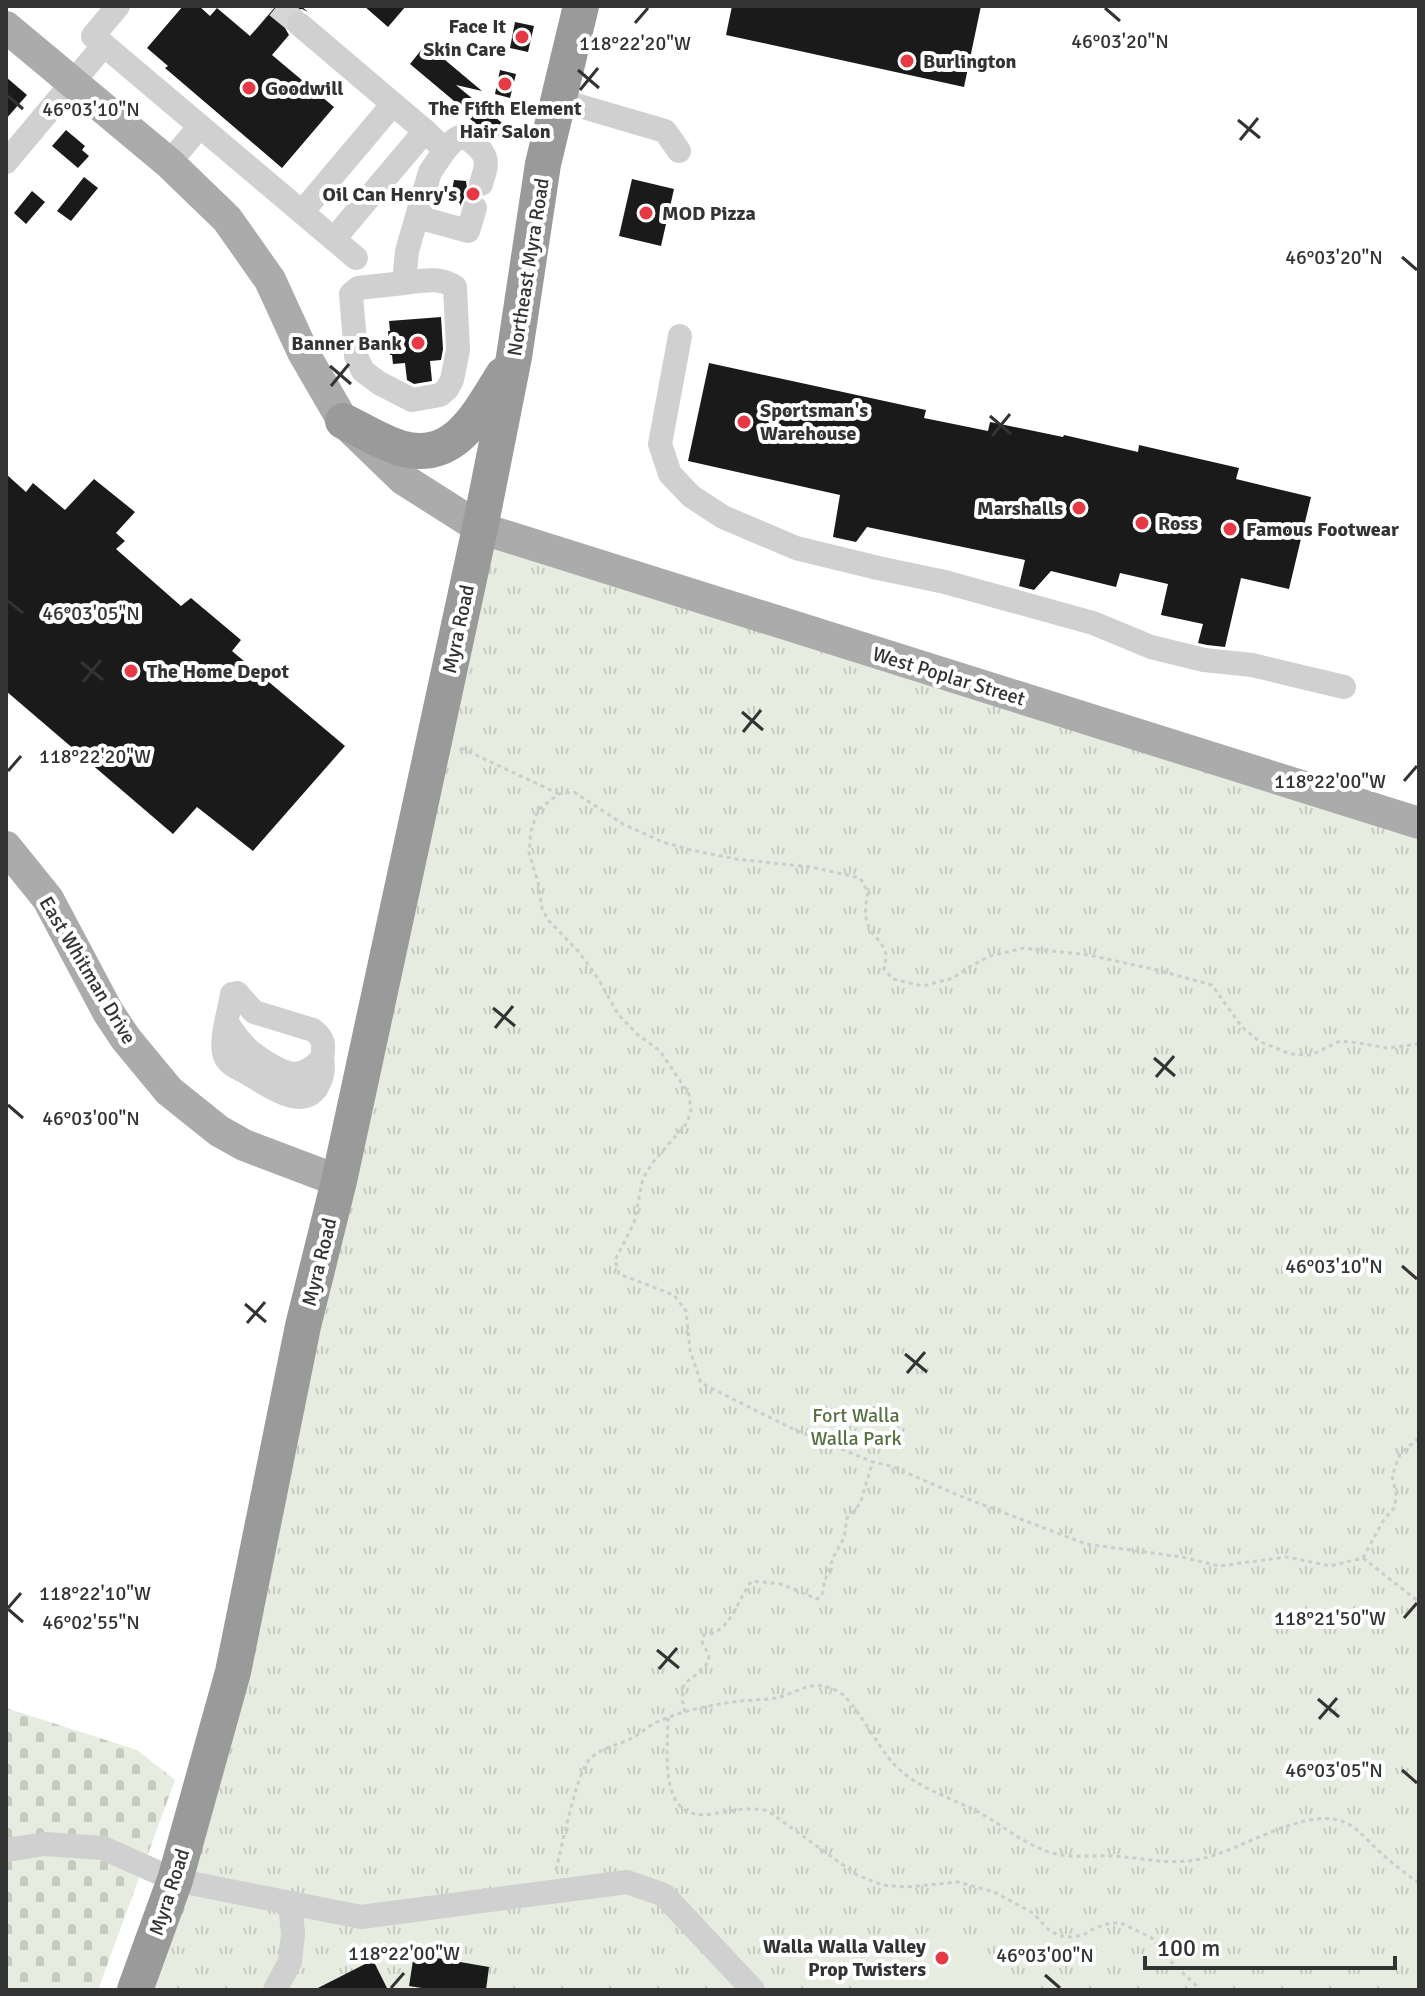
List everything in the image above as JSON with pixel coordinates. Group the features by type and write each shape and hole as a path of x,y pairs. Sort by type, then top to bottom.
{"highway":[{"name":"Northeast Myra Road","path":"480,528 514,357 543,164 581,6"},
{"path":"343,421 409,450 419,452 448,445 470,427 514,357"},
{"name":"Myra Road","path":"135,1990 175,1880 233,1672 303,1326 339,1181 480,528"}],"main road":[{"name":"West Poplar Street","path":"6,27 169,163 227,219 270,280 303,352 343,421 403,479 480,528 1419,823"},
{"name":"East Whitman Drive","path":"6,847 48,899 108,1012 126,1039 169,1091 219,1131 244,1145 339,1181"}],"street":[{"path":"118,6 93,36 356,258"},
{"path":"299,24 445,150"},
{"path":"8,155 104,45"},
{"path":"296,207 387,100"},
{"path":"559,100 665,131 679,151"},
{"path":"169,163 200,126"},
{"path":"334,239 425,131"},
{"path":"404,283 407,251 430,172 457,138 468,139 483,152 486,167 481,184"},
{"path":"417,217 468,231 475,208"},
{"path":"439,280 455,287 458,350 452,380 440,395 412,400 392,391 363,371 356,356 351,294 358,288 404,283 439,280"},
{"path":"680,336 660,444 670,474 691,496 723,517 796,548 945,582 1093,623 1151,647 1204,660 1252,665 1344,687"},
{"path":"235,994 254,1012 313,1030 320,1035 324,1045 322,1059 324,1069 315,1092 295,1097 280,1093 228,1061 222,1047 235,994"},
{"path":"6,1850 45,1844 103,1848 175,1880 361,1917 627,1882 664,1895 753,1990"},
{"path":"275,1990 290,1962 293,1934 290,1903"}],"path":[{"path":"457,746 559,794"},
{"path":"1419,1044 1387,1048 1340,1041 1311,1055 1290,1054 1259,1041 1241,1026 1212,985 1089,955 1024,948 990,956 953,978 923,986 893,979 884,969 886,953 866,920 864,907 868,892 860,878 811,867 736,859 663,842 623,824 574,792 559,794 538,810 531,831 529,853 542,908 548,920 579,952 618,1014 637,1034 660,1051 689,1094 691,1111 687,1123 643,1178 634,1223 615,1260 619,1274 674,1295 686,1311 690,1350 701,1383 793,1429 1086,1544 1182,1557 1219,1566 1287,1557 1330,1566 1363,1558 1383,1521 1395,1507 1392,1476 1400,1454 1419,1438"},
{"path":"685,1712 682,1699 684,1684 709,1659 701,1640 704,1635 716,1632 723,1625 752,1581 781,1584 817,1599 821,1596 834,1556 844,1538 847,1518 860,1504 873,1462"},
{"path":"1363,1558 1419,1602"},
{"path":"550,1893 585,1766 598,1752 685,1712 738,1701 776,1698 811,1685 826,1686 846,1696 880,1747 908,1778 988,1818 1030,1845 1057,1854 1175,1863 1217,1855 1265,1834 1323,1818 1341,1821 1362,1833 1378,1851 1419,1883"},
{"path":"668,1718 669,1780 674,1801 686,1812 701,1816 753,1807 768,1811 857,1875 894,1887 958,1882 994,1892 1033,1913 1049,1930 1060,1936 1083,1935 1110,1923 1121,1923 1152,1938 1167,1958 1201,1990"},
{"path":"1414,1879 1419,1875"}],"green space":[{"name":"Fort Walla Walla Park","path":"480,528 1419,823 1419,1990 135,1990 175,1880"},
{"path":"6,1708 137,1750 175,1780 98,1990 6,1990"},
{"name":"Walla Walla Valley Prop Twisters","path":"931,1926 1019,1990 887,1990"}],"building":[{"name":"Goodwill","path":"183,6 199,6 210,16 217,8 250,36 276,6 301,6 308,12 295,10 287,15 284,21 289,35 272,55 334,107 282,168 165,68 168,66 147,48"},
{"path":"364,6 406,6 388,27"},
{"name":"Burlington","path":"732,6 981,6 964,87 726,35"},
{"name":"Face It Skin Care","path":"515,22 534,26 528,52 510,48"},
{"path":"426,44 482,91 456,85 507,127 496,140 410,64"},
{"name":"The Fifth Element Hair Salon","path":"500,70 516,74 510,98 495,94"},
{"path":"6,77 27,95 6,119"},
{"path":"66,130 85,146 82,150 89,156 78,168 52,146"},
{"path":"84,177 98,188 71,221 57,211"},
{"name":"MOD Pizza","path":"632,179 674,189 661,246 619,236"},
{"path":"454,180 466,181 470,194 460,206 460,203 450,201"},
{"path":"32,191 45,202 26,224 14,213"},
{"name":"Banner Bank","path":"441,317 441,360 430,361 432,381 414,384 407,380 405,363 393,364 389,321"},
{"path":"709,363 926,410 924,418 988,431 990,422 1138,452 1139,445 1239,468 1236,479 1311,497 1289,589 1241,578 1225,647 1207,645 1198,643 1203,624 1161,615 1168,584 1120,573 1116,587 1051,571 1034,590 1019,586 1025,560 867,527 856,542 833,537 840,495 688,461"},
{"name":"The Home Depot","path":"6,474 26,492 33,483 65,510 94,479 135,512 116,533 125,541 116,549 181,606 191,598 241,640 232,651 345,746 253,851 197,807 173,834 6,691"},
{"path":"414,1954 489,1967 486,1990 435,1990 409,1986"},
{"path":"373,1960 388,1990 314,1990"}],"tunnel":[{"path":"277,6 299,24"}],"place":[{"name":"Face It Skin Care","path":"522,37"},
{"name":"Burlington","path":"907,61"},
{"name":"The Fifth Element Hair Salon","path":"505,84"},
{"name":"Goodwill","path":"249,88"},
{"name":"Oil Can Henry's","path":"473,194"},
{"name":"MOD Pizza","path":"646,213"},
{"name":"Banner Bank","path":"418,343"},
{"name":"Sportsman's Warehouse","path":"744,422"},
{"name":"Marshalls","path":"1079,508"},
{"name":"Ross","path":"1142,523"},
{"name":"Famous Footwear","path":"1230,529"},
{"name":"The Home Depot","path":"131,671"},
{"name":"Walla Walla Valley Prop Twisters","path":"942,1958"}]}
